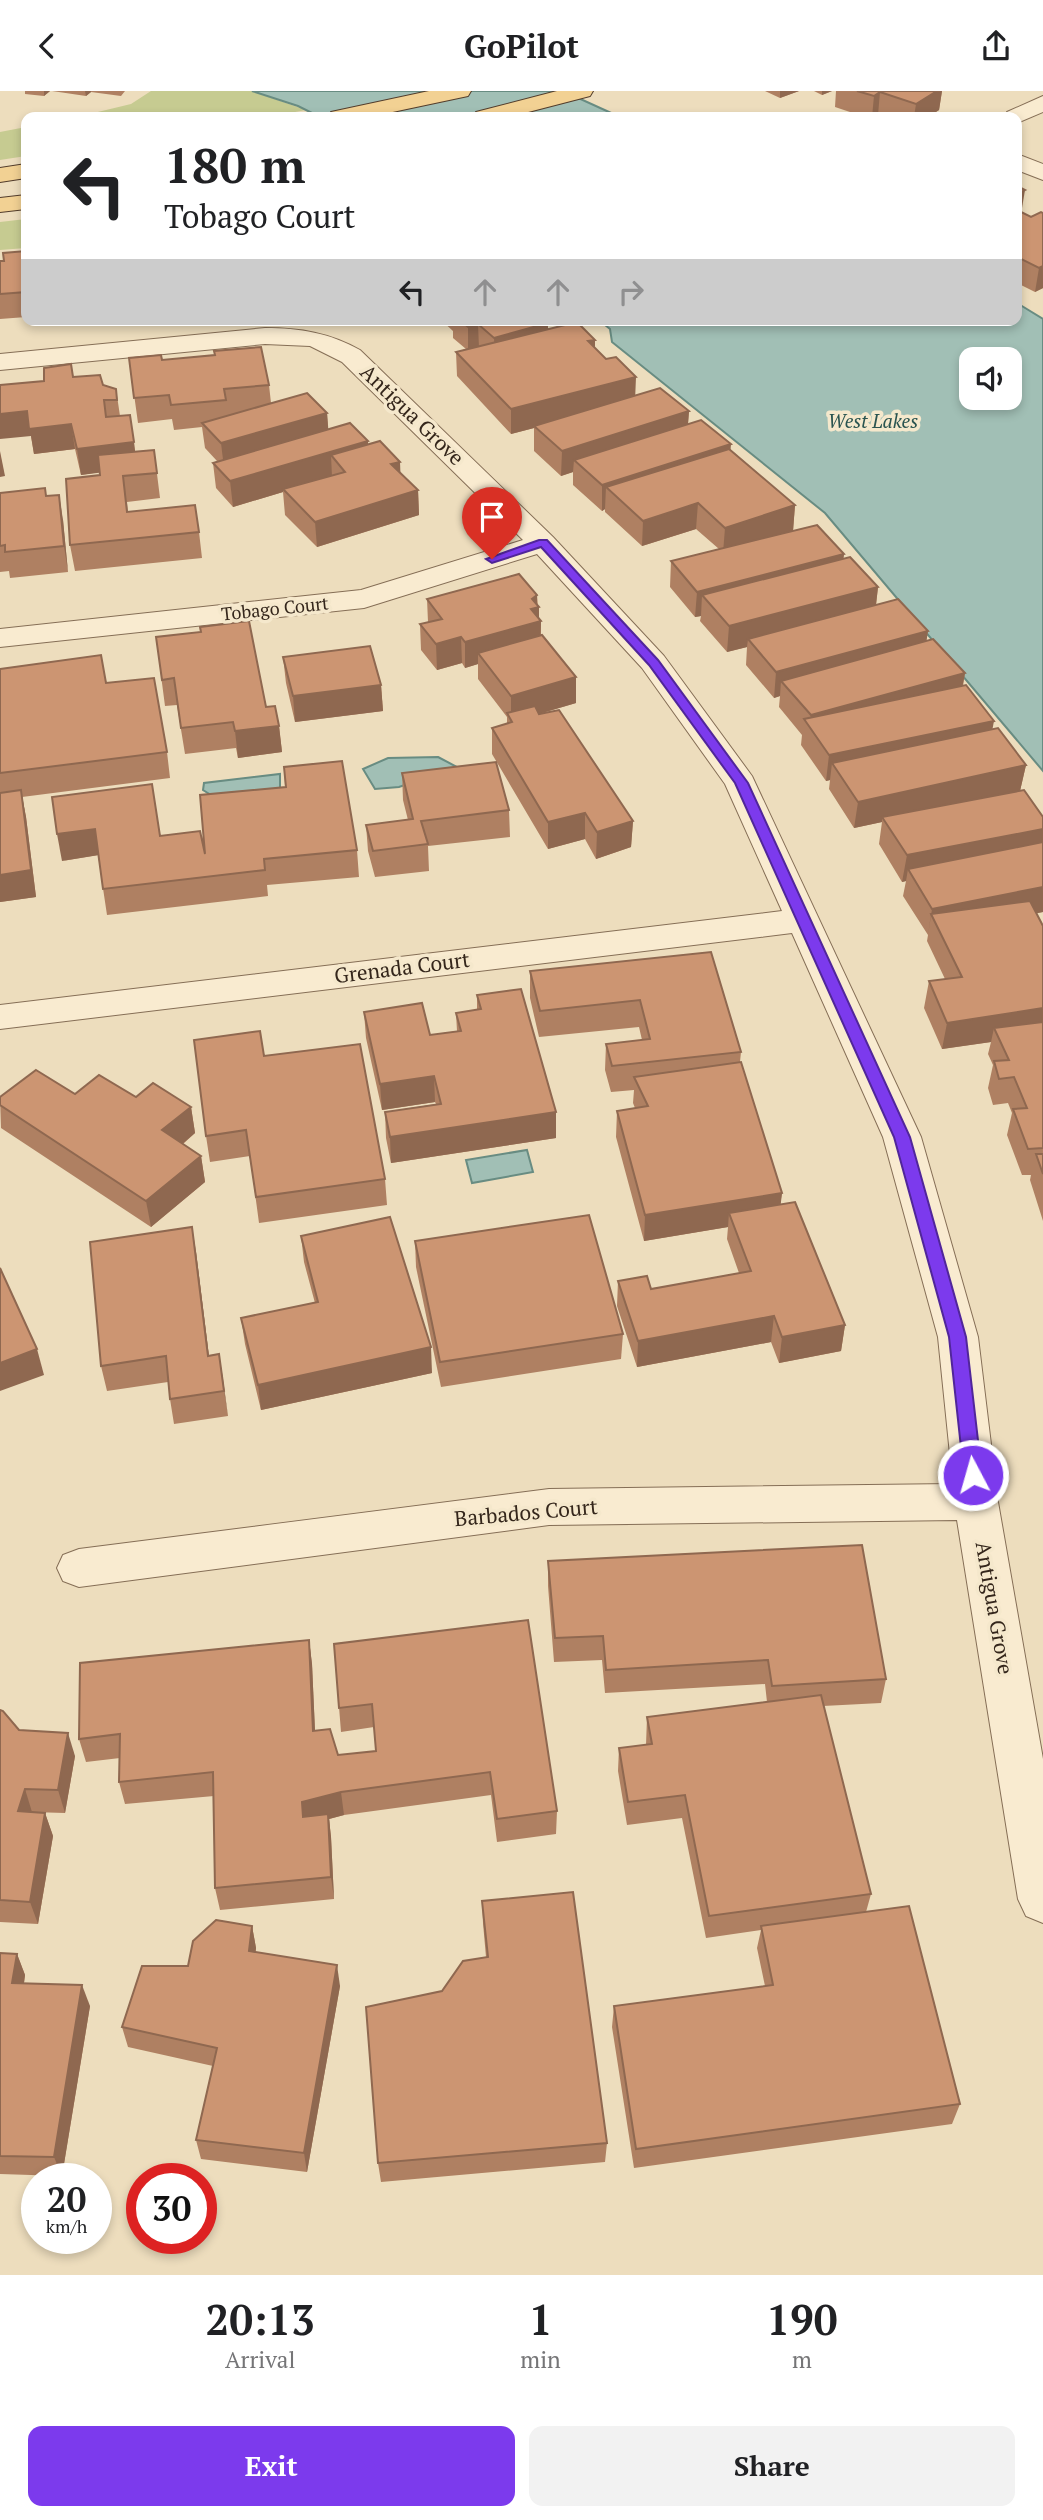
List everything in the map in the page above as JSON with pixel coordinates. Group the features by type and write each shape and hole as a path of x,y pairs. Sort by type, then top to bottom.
{"main road":[{"path":"362,112 460,91"},
{"path":"503,112 582,91"},
{"path":"0,175 21,172"},
{"path":"0,205 21,203"}],"street":[{"path":"1022,114 1043,103"},
{"path":"1022,163 1043,173"},
{"name":"Antigua Grove","path":"0,362 265,336 308,336 331,343 351,356 543,543 653,662 741,783 902,1137 958,1337 976,1502 1043,1899"},
{"name":"Tobago Court","path":"0,638 365,599 543,543"},
{"name":"Grenada Court","path":"0,1017 803,920"},
{"name":"Barbados Court","path":"79,1567 549,1507 976,1502"}],"green space":[{"path":"151,91 252,91 306,110 98,112 131,104"},
{"path":"21,128 21,157 0,160 0,132"},
{"path":"21,220 21,248 0,250 0,222"}],"water":[{"path":"252,91 563,91 609,112 310,112"},
{"name":"West Lakes","path":"1022,306 1043,319 1043,771 825,513 612,342 610,329 606,326 1022,326"},
{"path":"438,757 457,767 399,787 375,789 363,769 388,758"},
{"path":"280,774 280,794 224,803 203,790 204,783"},
{"path":"527,1150 533,1172 472,1183 466,1160"}],"building":[{"path":"857,91 937,91 916,104 880,92 874,96"},
{"path":"1022,212 1031,217 1043,213 1043,266 1039,268 1022,260"},
{"path":"21,251 21,292 0,294 0,261 4,261 3,253"},
{"path":"480,326 537,326 494,338"},
{"path":"561,326 581,326 595,340 588,341 606,359 616,357 636,377 511,409 456,352"},
{"path":"261,347 269,385 224,389 226,400 171,405 169,395 134,398 129,358 161,355 162,360 215,355 214,351"},
{"path":"71,364 73,377 100,375 103,385 116,389 117,400 104,400 106,417 130,415 134,442 77,449 71,424 29,429 27,411 0,414 0,385 44,381 44,368"},
{"path":"660,388 689,411 562,451 534,426"},
{"path":"307,393 327,413 221,443 202,423"},
{"path":"701,420 731,444 602,485 574,460"},
{"path":"350,423 368,441 230,481 213,463"},
{"path":"380,441 400,462 391,464 418,490 315,522 283,489 345,472 331,455"},
{"path":"729,449 795,505 725,528 698,503 643,521 606,487"},
{"path":"154,450 157,473 123,476 127,512 195,505 199,532 70,545 66,479 100,475 98,455"},
{"path":"45,488 46,496 59,495 64,546 5,552 5,545 0,546 0,493"},
{"path":"817,525 844,554 697,592 671,561"},
{"path":"850,557 878,587 729,626 702,595"},
{"path":"519,574 537,595 532,599 539,607 531,609 541,621 465,642 461,637 436,644 420,624 442,619 427,599"},
{"path":"898,599 928,631 776,672 748,639"},
{"path":"249,621 266,707 275,706 279,726 235,731 233,722 181,728 174,678 162,680 156,637 201,632 200,627"},
{"path":"542,635 576,677 511,696 478,653"},
{"path":"933,639 965,673 811,715 781,681"},
{"path":"370,646 381,685 293,696 283,657"},
{"path":"101,655 106,683 154,678 167,752 0,773 0,669"},
{"path":"966,685 994,721 829,755 804,719"},
{"path":"535,706 539,714 559,710 633,821 597,832 585,813 548,822 492,728 512,722 507,713"},
{"path":"998,728 1026,765 858,802 832,763"},
{"path":"342,761 357,850 264,859 265,870 103,889 95,829 57,834 52,797 152,784 160,836 200,831 205,854 200,795 286,787 284,767"},
{"path":"496,762 509,810 421,821 428,844 373,851 366,825 413,819 402,773"},
{"path":"21,790 31,870 0,875 0,793"},
{"path":"1024,790 1043,817 1043,829 907,855 882,817"},
{"path":"1043,842 1043,887 932,909 908,869"},
{"path":"1030,901 1043,926 1043,1008 947,1023 929,981 962,977 931,914"},
{"path":"711,952 741,1052 612,1066 606,1044 650,1039 640,1000 540,1011 530,971"},
{"path":"521,989 556,1112 390,1137 385,1112 441,1104 434,1076 380,1084 364,1012 422,1003 430,1035 461,1031 456,1013 481,1009 477,995"},
{"path":"1043,1022 1043,1148 1028,1149 1013,1109 1027,1108 1014,1077 999,1079 994,1061 1009,1060 994,1028"},
{"path":"260,1031 264,1056 360,1044 385,1179 256,1197 246,1130 206,1136 194,1040"},
{"path":"741,1062 782,1193 645,1215 617,1111 648,1106 634,1077"},
{"path":"36,1070 75,1094 99,1075 136,1097 153,1083 191,1107 162,1130 201,1156 146,1201 0,1105 0,1097"},
{"path":"1036,1154 1043,1154 1043,1174"},
{"path":"795,1202 845,1325 782,1337 774,1316 638,1341 618,1281 647,1276 651,1289 751,1271 729,1213"},
{"path":"589,1215 623,1334 440,1362 415,1241"},
{"path":"390,1217 431,1347 258,1385 241,1318 318,1302 301,1236"},
{"path":"192,1227 208,1356 219,1354 224,1391 170,1399 166,1356 101,1366 90,1242"},
{"path":"0,1268 37,1349 0,1363"},
{"path":"862,1545 886,1679 772,1686 768,1660 606,1670 603,1636 555,1638 548,1561"},
{"path":"528,1620 557,1811 497,1819 490,1772 341,1792 302,1802 303,1817 328,1814 331,1877 215,1888 213,1772 119,1782 120,1734 79,1739 80,1663 309,1640 313,1731 330,1729 338,1755 376,1751 372,1704 339,1708 334,1644"},
{"path":"821,1695 871,1894 709,1916 685,1795 628,1802 619,1748 652,1744 647,1717"},
{"path":"0,1710 19,1730 68,1733 58,1790 25,1789 18,1811 45,1813 30,1902 0,1900"},
{"path":"573,1892 607,2143 378,2163 366,2007 442,1991 463,1961 488,1957 482,1901"},
{"path":"909,1906 960,2104 636,2149 614,2006 773,1985 761,1926"},
{"path":"216,1920 252,1926 249,1951 337,1965 304,2153 196,2140 217,2048 122,2027 142,1966 188,1966 193,1941"},
{"path":"0,1953 17,1954 12,1983 82,1985 54,2157 0,2156"}],"route":[{"path":"492,559 543,543 653,662 741,783 902,1137 958,1337 973,1475"}]}
